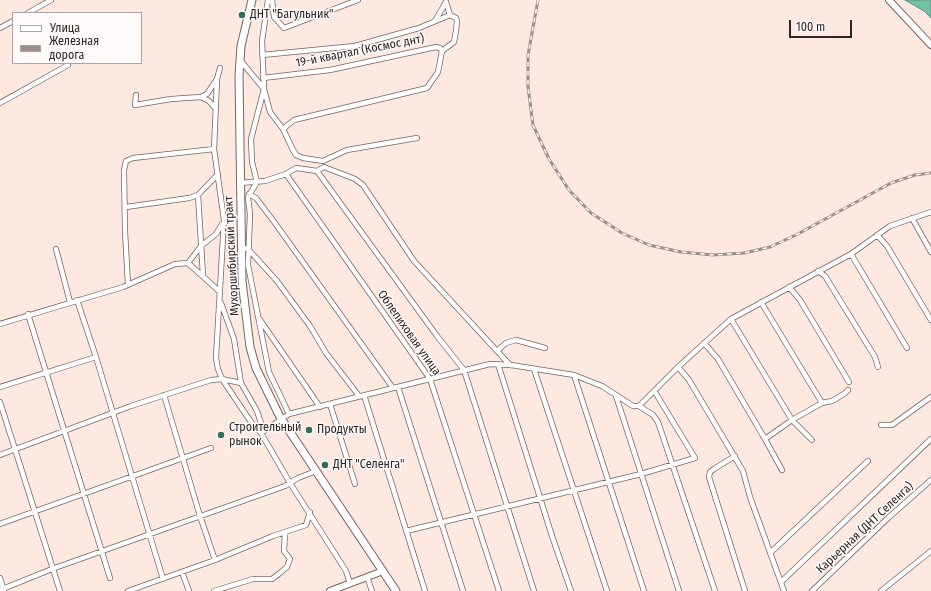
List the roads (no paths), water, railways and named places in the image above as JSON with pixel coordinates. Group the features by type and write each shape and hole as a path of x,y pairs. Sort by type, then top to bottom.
{"main road":[{"name":"Мухоршибирский тракт","path":"252,0 239,59 239,183 245,248 242,281 250,347 256,368 281,420 396,591"}],"street":[{"path":"30,12 51,0"},
{"path":"268,0 263,32 262,55 264,89 270,112 283,129 296,155 303,158 323,161 347,150 417,138"},
{"path":"272,0 274,17 284,28 358,0"},
{"path":"889,0 931,45"},
{"path":"435,21 446,1"},
{"path":"442,51 454,42 457,21 456,18 450,15 446,1"},
{"path":"262,55 355,46 419,28 450,15"},
{"path":"0,28 12,22"},
{"name":"19-й квартал (Космос днт)","path":"263,78 330,70 436,47 442,51 438,72 427,88 294,120 283,129"},
{"path":"239,59 264,89"},
{"path":"0,103 68,65"},
{"path":"220,68 217,79 214,149 224,220 216,358 222,379 253,426 261,433 290,483 310,512 346,571 350,583"},
{"path":"136,95 135,105 171,99 201,97 207,94 217,79"},
{"path":"264,89 251,139 252,162 257,182 249,194 250,214 245,248 269,372 289,414"},
{"path":"201,97 209,101 215,108"},
{"path":"128,285 124,170 126,161 133,158 214,149"},
{"path":"323,161 324,167"},
{"path":"239,183 257,182 286,174 296,168 317,171 324,167 348,175 363,185 414,261 498,350 510,365"},
{"path":"317,171 437,336 464,370 534,591"},
{"path":"126,207 189,198 198,195 218,174"},
{"name":"Облепиховая улица","path":"286,174 430,379 473,515 499,591"},
{"path":"249,194 256,198 275,223 395,388 463,591"},
{"path":"198,195 203,275"},
{"path":"639,406 655,392 678,367 731,320 761,302 851,254 890,226 931,212"},
{"path":"912,218 931,252"},
{"path":"188,263 201,246 216,234 224,220"},
{"path":"877,235 887,246 931,320"},
{"path":"245,248 277,281 310,326 326,353 361,396 425,591"},
{"path":"56,249 70,302"},
{"path":"851,254 907,348"},
{"path":"0,324 28,314 128,285 175,264 188,263 219,291"},
{"path":"818,272 824,276 828,282 875,357 878,367"},
{"path":"790,287 804,306 849,382"},
{"path":"77,300 113,412 163,579"},
{"path":"220,302 234,339 241,383 257,411 261,423 261,433"},
{"path":"761,302 822,403"},
{"path":"28,314 45,373 110,578"},
{"path":"257,316 320,407"},
{"path":"731,320 792,420 812,440"},
{"path":"498,350 506,343 516,340 545,348"},
{"path":"704,343 718,359 782,470"},
{"path":"0,387 96,357"},
{"path":"498,364 571,591"},
{"path":"261,433 289,414 464,370 498,364 574,375 602,386 633,406 639,406 653,415 658,422 715,591"},
{"path":"678,367 689,380 744,471 750,497 784,591"},
{"path":"534,369 607,591"},
{"path":"574,375 644,591"},
{"path":"0,455 113,412 211,380 222,379 241,383"},
{"path":"765,439 792,420 822,403 832,401 848,390"},
{"path":"406,531 641,474 695,458 655,392"},
{"path":"164,395 200,516 215,560"},
{"path":"616,396 679,591"},
{"path":"881,425 892,425 931,397"},
{"path":"0,402 60,591"},
{"path":"330,404 355,484"},
{"path":"780,582 931,439"},
{"path":"0,524 132,475 212,448"},
{"path":"735,456 710,472 709,477 745,591"},
{"path":"770,553 868,461"},
{"path":"0,578 3,590 52,569 285,486 298,478 316,471"},
{"name":"Карьерная (ДНТ Селенга)","path":"812,591 888,518 931,480"},
{"path":"128,591 306,525 310,512"},
{"path":"214,591 253,579 272,579 280,573 287,567 290,559 284,551 285,532"},
{"path":"881,591 931,551"},
{"path":"330,591 383,571"},
{"path":"182,572 189,591"},
{"path":"367,577 372,591"}],"railway":[{"path":"538,0 528,55 528,87 533,125 549,159 569,190 591,213 622,233 649,245 681,252 713,255 744,253 770,247 796,235 891,183 915,175 931,173"}],"place":[{"name":"ДНТ \"Багульник\"","path":"242,15"},
{"name":"Продукты","path":"309,430"},
{"name":"Строительный рынок","path":"221,435"},
{"name":"ДНТ \"Селенга\"","path":"325,465"}]}
